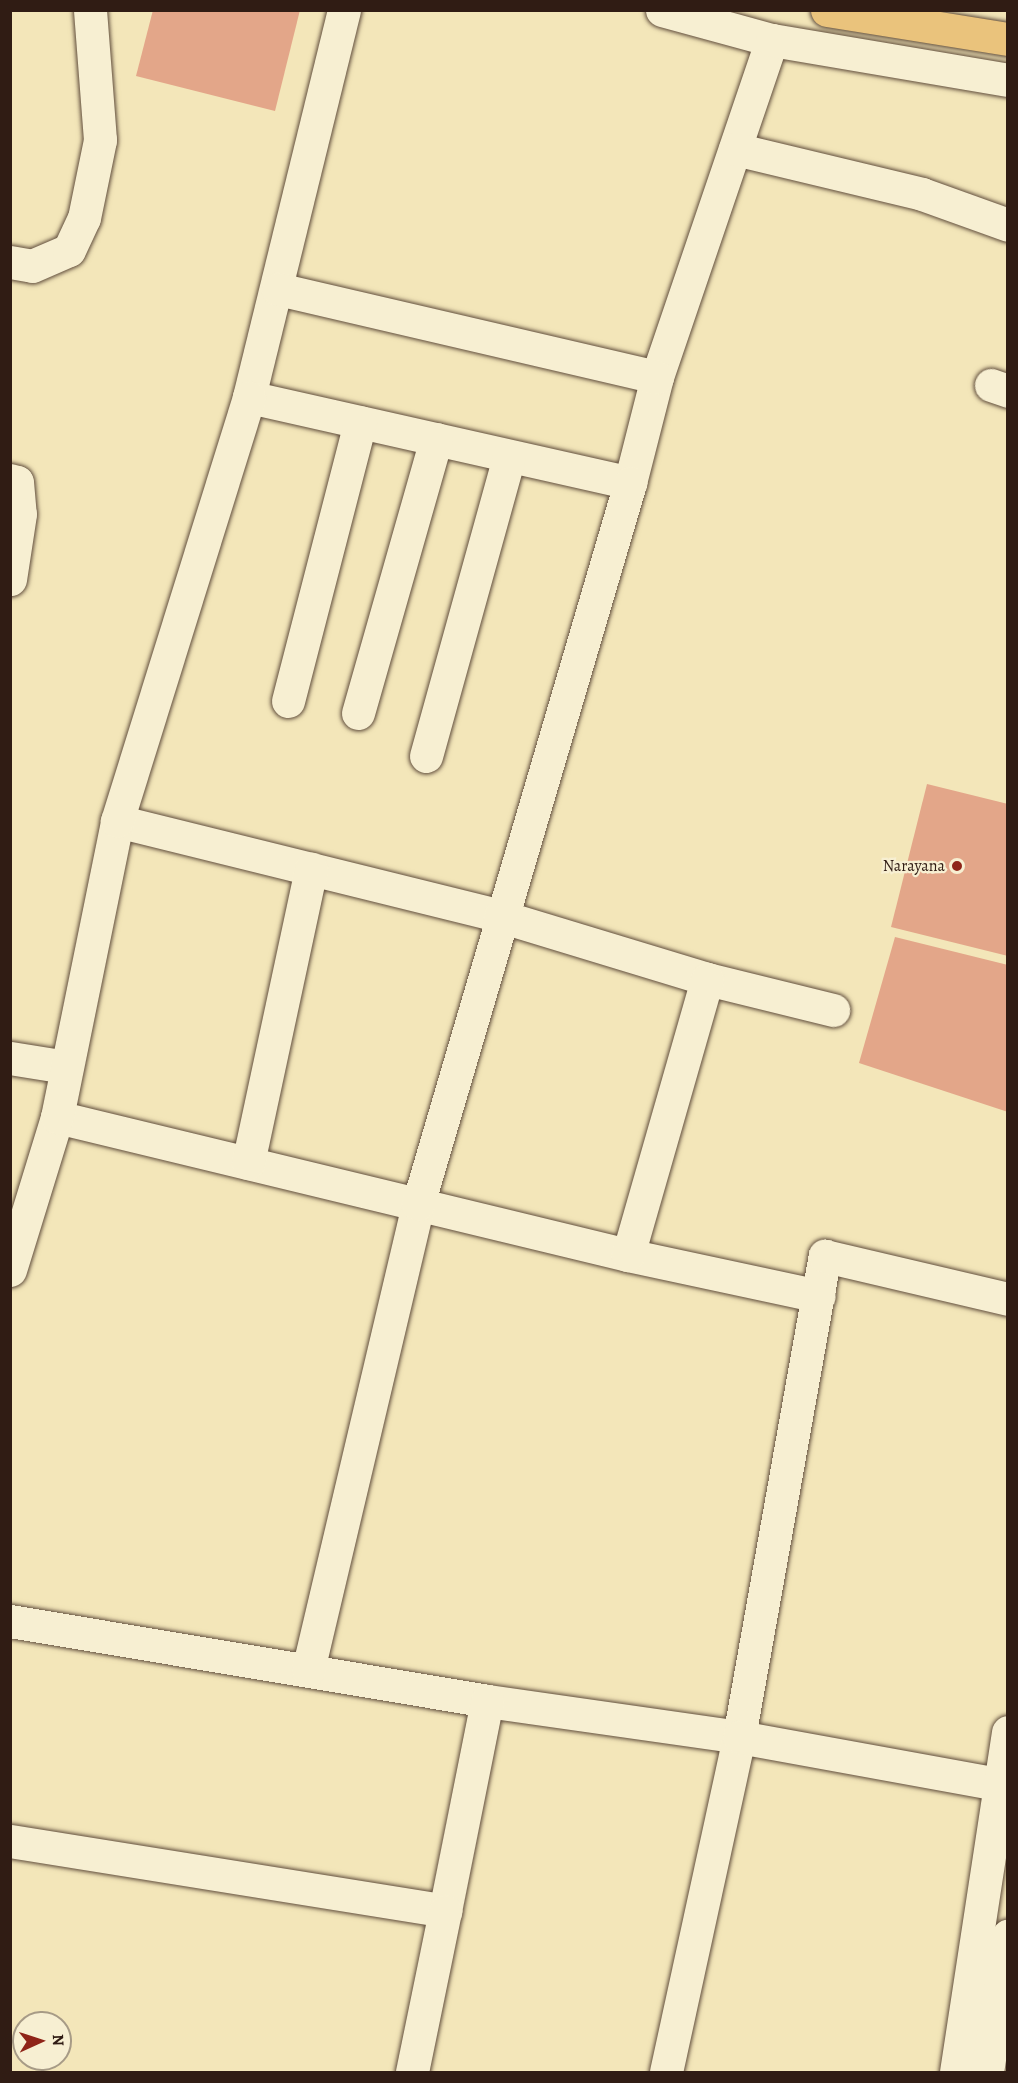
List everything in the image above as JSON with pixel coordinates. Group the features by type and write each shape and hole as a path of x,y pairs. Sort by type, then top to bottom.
{"main road":[{"path":"827,10 1008,39"}],"street":[{"path":"10,262 32,266 69,250 84,218 100,140 90,10"},
{"path":"10,1270 57,1117 117,820 249,397 278,289 344,10"},
{"path":"662,10 772,40 1008,80"},
{"path":"308,1670 418,1204 500,916 630,483 657,378 772,40"},
{"path":"735,149 922,194 1008,225"},
{"path":"278,289 657,378"},
{"path":"249,397 630,483"},
{"path":"288,701 360,422"},
{"path":"358,712 436,440"},
{"path":"426,756 509,456"},
{"path":"10,480 16,482 20,514 10,579"},
{"path":"117,820 500,916 707,979 833,1010"},
{"path":"248,1163 311,869"},
{"path":"627,1255 707,979"},
{"path":"10,1058 66,1068"},
{"path":"57,1117 627,1255 819,1296"},
{"path":"666,2073 739,1737 825,1256 1008,1299"},
{"path":"10,1621 487,1701 739,1737 1003,1785"},
{"path":"412,2073 487,1701"},
{"path":"956,2073 1003,1785 1008,1732"},
{"path":"10,1841 445,1911"},
{"path":"987,2073 1003,1998 1008,1936"}],"building":[{"path":"153,10 300,10 275,111 136,76"},
{"name":"Narayana","path":"927,784 1008,804 1008,956 891,927"},
{"path":"895,937 1008,965 1008,1112 859,1063"}],"place":[{"name":"Narayana","path":"957,866"}]}
